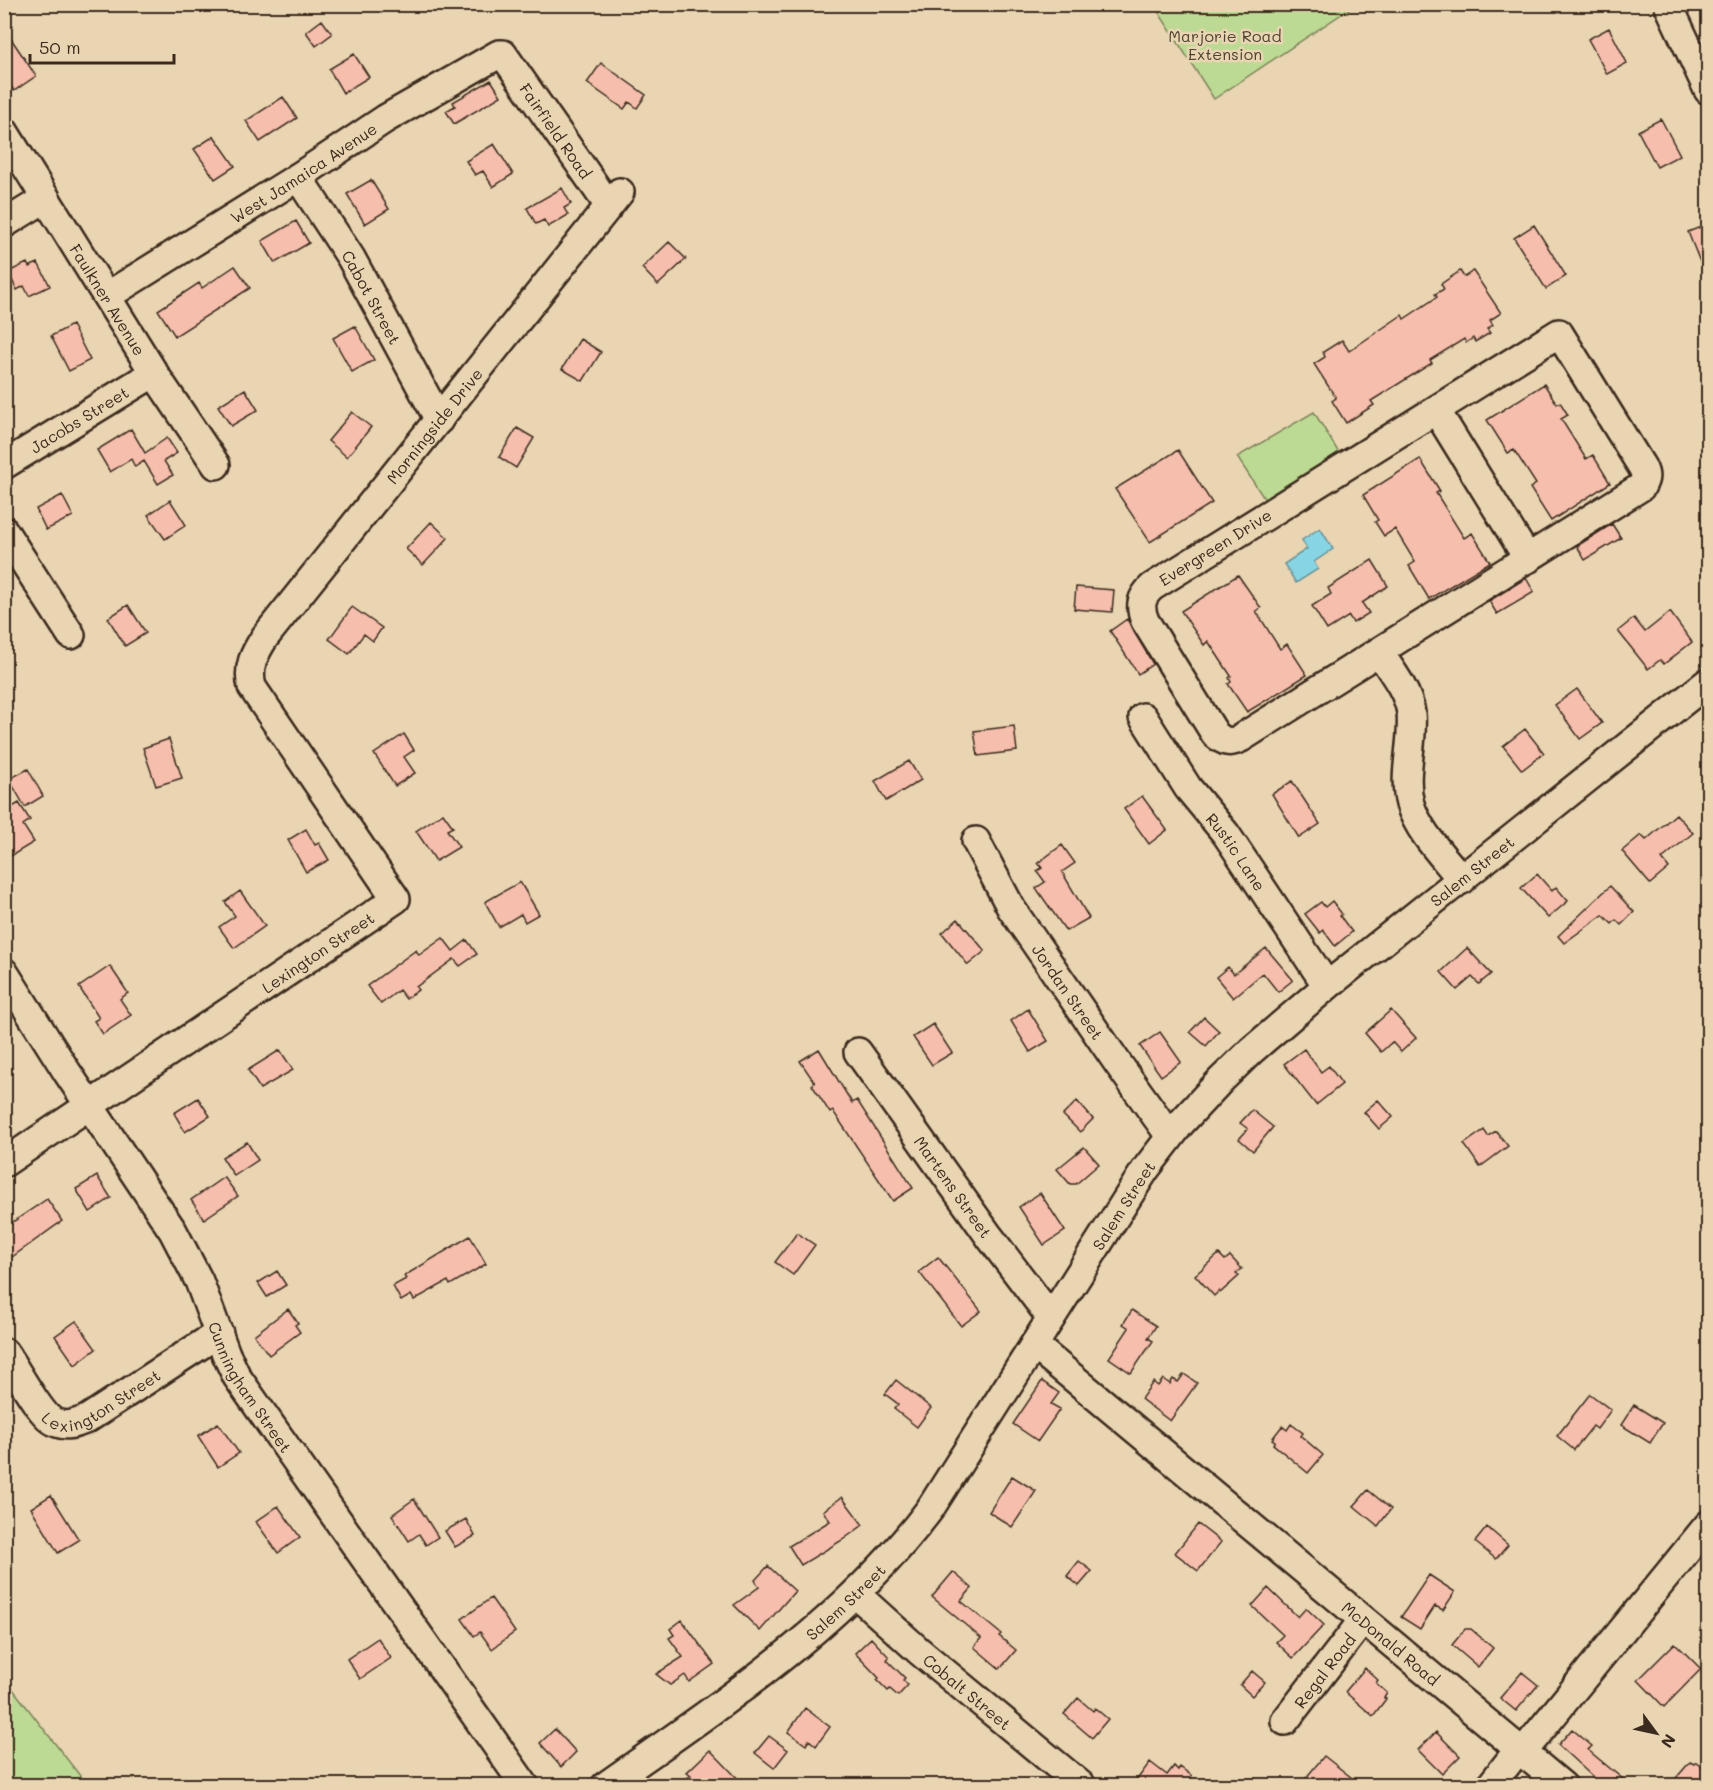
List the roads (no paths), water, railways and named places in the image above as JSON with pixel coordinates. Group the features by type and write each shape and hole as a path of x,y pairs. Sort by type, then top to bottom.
{"street":[{"path":"1668,4 1708,90"},
{"name":"West Jamaica Avenue","path":"107,296 298,177 384,119 499,54 503,54"},
{"name":"Fairfield Road","path":"503,54 615,199"},
{"name":"Faulkner Avenue","path":"4,131 154,373 216,465"},
{"name":"Cabot Street","path":"298,177 351,258 439,420"},
{"path":"4,224 46,198"},
{"name":"Morningside Drive","path":"251,661 265,637 615,199"},
{"name":"Evergreen Drive","path":"1559,333 1642,467 1645,480 1636,492 1241,738 1234,742 1227,742 1215,734 1145,621 1141,611 1141,603 1145,594 1152,587 1436,410 1559,333"},
{"name":"Jacobs Street","path":"4,465 154,373"},
{"path":"1436,410 1528,559"},
{"path":"4,531 70,635"},
{"path":"1379,652 1404,693 1411,711 1407,788 1411,805 1428,838 1462,880"},
{"name":"Lexington Street","path":"4,1163 396,899 252,687 249,675 251,661"},
{"name":"Salem Street","path":"611,1784 805,1638 856,1594 894,1554 930,1509 1145,1170 1170,1136 1221,1080 1252,1050 1327,986 1708,682"},
{"name":"Rustic Lane","path":"1143,717 1188,788 1226,834 1327,986"},
{"name":"Jordan Street","path":"976,841 1011,908 1170,1136"},
{"name":"Cunningham Street","path":"4,972 173,1231 199,1281 231,1366 251,1399 525,1785"},
{"name":"Martens Street","path":"858,1052 989,1236 1051,1318"},
{"name":"Lexington Street","path":"4,1352 44,1412 53,1422 63,1425 87,1419 219,1333"},
{"name":"McDonald Road","path":"1034,1345 1563,1785"},
{"path":"1490,1785 1521,1751 1708,1525"},
{"name":"Cobalt Street","path":"856,1594 919,1651 1083,1785"},
{"name":"Regal Road","path":"1285,1721 1363,1620"}],"water":[{"path":"1320,528 1333,549 1314,562 1318,569 1296,583 1284,564 1307,549 1302,540"}],"park label":[{"name":"Marjorie Road Extension","path":"1225,44"}]}
